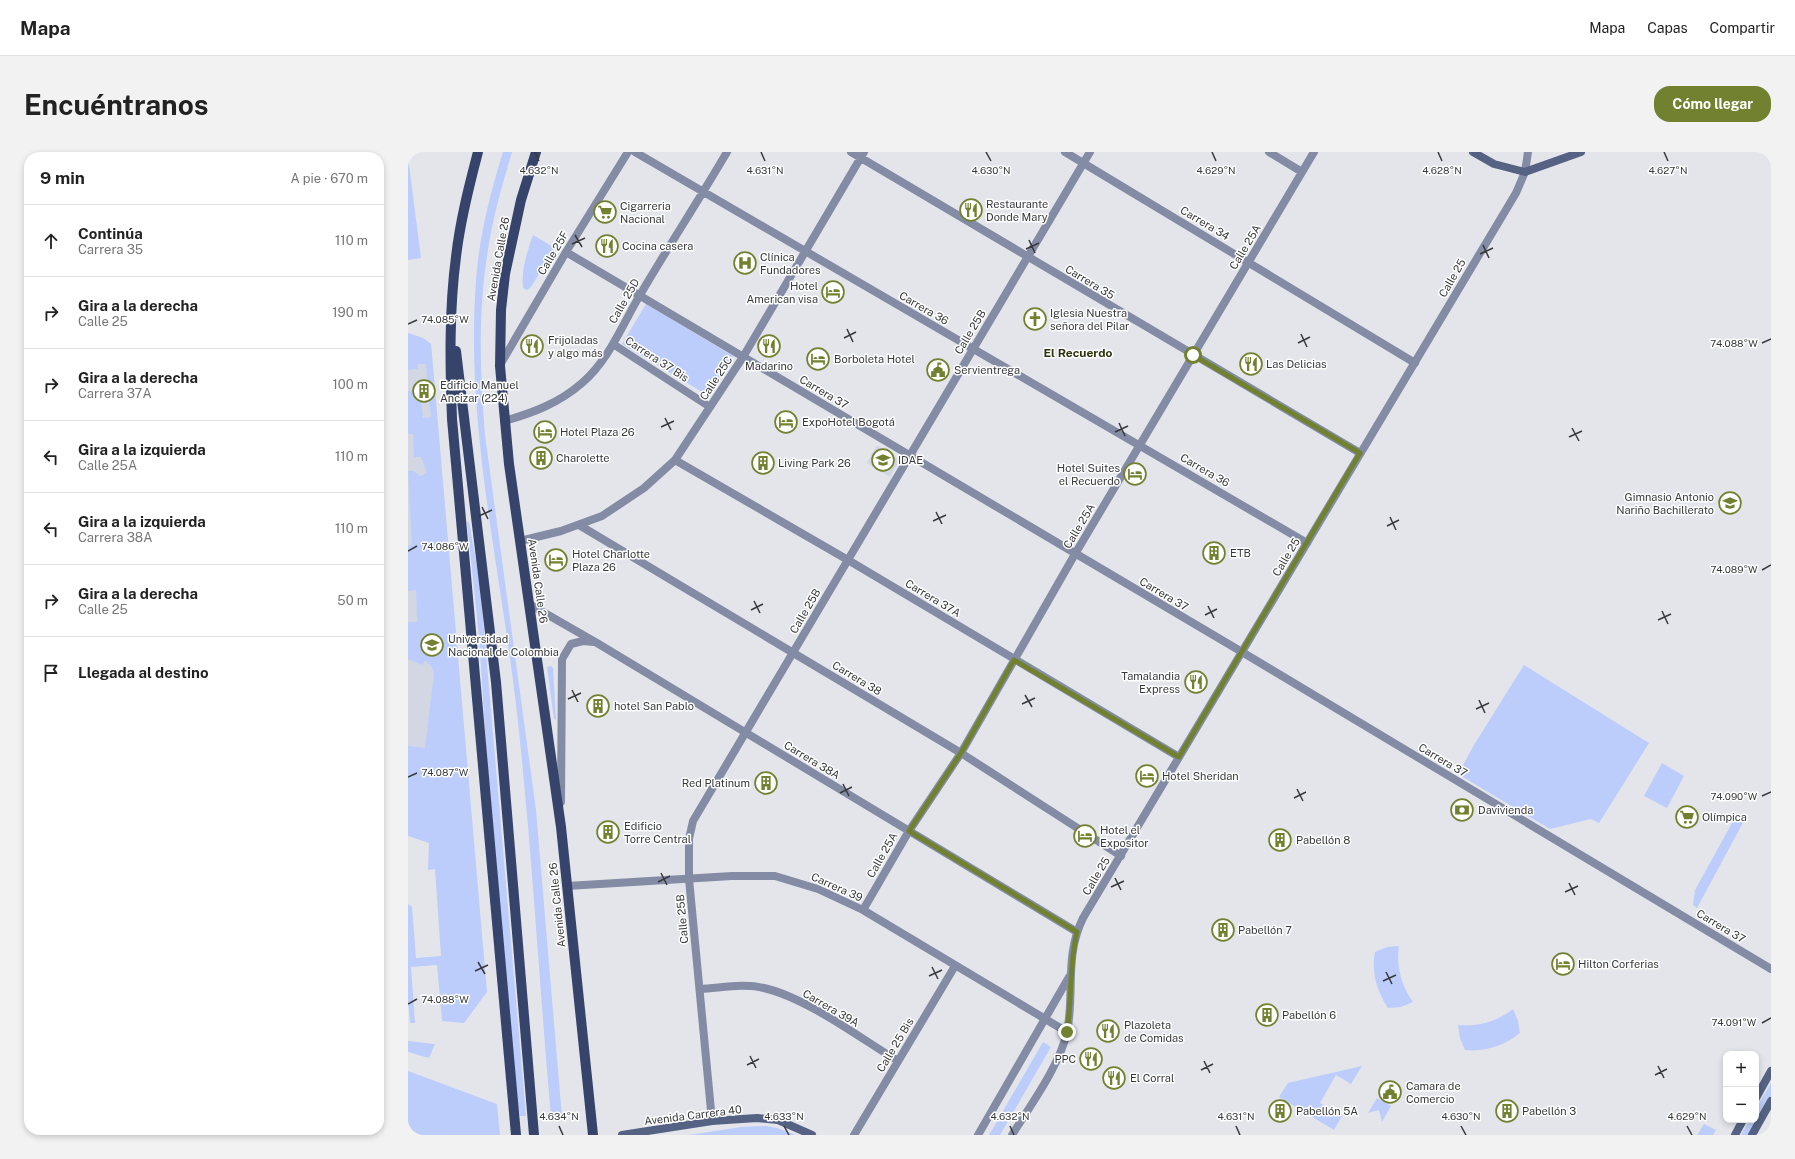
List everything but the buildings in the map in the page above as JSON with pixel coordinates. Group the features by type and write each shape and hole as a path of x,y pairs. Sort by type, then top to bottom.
{"main road":[{"path":"478,152 459,236 454,270 450,374 452,419 516,1135"},
{"name":"Avenida Calle 26","path":"536,152 521,200 505,274 501,310 500,366 504,421 561,827 593,1135"},
{"path":"1473,152 1498,166 1526,172 1581,152"},
{"path":"452,319 496,682 534,1135"},
{"path":"1759,1093 1771,1071"},
{"path":"1752,1135 1771,1101"},
{"name":"Avenida Carrera 40","path":"622,1135 712,1121 770,1119 787,1124 812,1135"},
{"path":"1735,1135 1741,1123"}],"street":[{"name":"Calle 25F","path":"500,366 566,252 628,152"},
{"name":"Carrera 36","path":"635,152 1307,542"},
{"name":"Calle 25D","path":"504,421 537,411 557,402 583,383 601,365 640,296 727,152"},
{"name":"Carrera 35","path":"851,152 862,155 1028,258 1360,453"},
{"name":"Carrera 34","path":"1065,152 1415,363"},
{"name":"Calle 25B","path":"712,1121 689,880 689,839 693,821 1090,152"},
{"path":"1269,152 1302,172"},
{"name":"Calle 25A","path":"863,910 909,831 961,753 1075,554 1314,152"},
{"name":"Calle 25","path":"1012,1135 1058,1057 1067,1032 1070,975 1077,932 1083,918 1516,193 1526,172 1528,152"},
{"name":"Calle 25C","path":"520,541 561,531 602,516 644,488 675,460 743,357 862,155"},
{"name":"Carrera 37","path":"566,252 1242,652 1771,969"},
{"name":"Carrera 37 Bis","path":"613,344 710,407"},
{"name":"Carrera 37A","path":"675,460 848,560 1179,757"},
{"name":"Carrera 38","path":"579,525 961,753 1121,856"},
{"name":"Carrera 38A","path":"529,604 746,732 1077,932"},
{"name":"Carrera 38A","path":"561,827 562,659 570,644 583,641 597,643"},
{"name":"Carrera 39","path":"567,886 775,876 818,889 863,910 954,966 1067,1032"},
{"name":"Calle 25 Bis","path":"854,1135 954,966"},
{"name":"Calle 25","path":"978,1135 1046,1020 1070,975"},
{"name":"Carrera 39A","path":"700,989 748,986 764,988 802,1003 898,1062"}],"shaded area":[{"path":"503,152 512,152 492,229 487,256 482,301 481,368 483,413 536,810 562,1117 551,1117 531,864 517,713 486,498 476,390 474,335 477,265 486,216"},
{"path":"408,157 421,258 408,260"},
{"path":"533,235 555,248 531,287 527,290 523,288 523,275 527,254"},
{"path":"646,304 733,356 709,396 622,344"},
{"name":"Universidad Nacional de Colombia","path":"408,333 423,338 431,344 473,834 431,838 408,829"},
{"name":"Universidad Nacional de Colombia","path":"408,333 423,338 431,344 487,992 464,1023 442,1021 437,965 411,967 415,1023 410,1023 408,999 408,904 412,907 416,958 441,956 435,869 428,870 429,843 408,836 408,746 425,748 434,674 431,666 425,661 422,665 408,659 408,622 417,622 416,590 408,591 408,546 412,545 408,471 414,471 420,476 427,473 421,457 414,457 413,434 408,434 408,391 420,390 423,418 431,417 426,364 418,364 418,369 408,370"},
{"name":"IDAE","path":"877,445 898,459 898,463 890,477 867,463"},
{"path":"467,522 469,522 480,584 526,1116 520,1116 517,1100 486,746 479,636"},
{"path":"1524,665 1649,743 1599,823 1591,819 1550,829 1458,774 1474,745"},
{"path":"551,666 553,668 556,720 554,719 547,667"},
{"path":"1662,763 1684,776 1667,808 1644,796"},
{"path":"1737,814 1745,819 1697,908 1693,905 1695,890"},
{"path":"1399,946 1398,961 1400,975 1405,989 1413,1002 1401,1007 1388,1008 1378,988 1374,974 1375,952 1387,947"},
{"path":"1513,1009 1518,1021 1520,1033 1501,1045 1480,1050 1465,1050 1460,1038 1458,1025 1487,1023 1507,1014"},
{"path":"408,1041 435,1044 429,1058 408,1052"},
{"path":"1043,1042 1051,1047 1000,1135 989,1135"},
{"path":"1362,1066 1351,1084 1336,1075 1320,1103 1342,1116 1334,1130 1279,1097 1288,1083"},
{"path":"408,1071 497,1104 500,1135 408,1135"},
{"path":"1771,1083 1771,1096 1759,1117 1759,1104"},
{"path":"1377,1098 1391,1106 1382,1122 1379,1110 1368,1113"},
{"path":"1748,1123 1756,1123 1749,1135 1741,1135"},
{"path":"1704,1124 1716,1130 1713,1135 1697,1135"},
{"path":"766,1126 777,1128 796,1135 689,1135 741,1127"}],"place":[{"name":"Restaurante Donde Mary","path":"971,210"},
{"name":"Cigarreria Nacional","path":"605,212"},
{"name":"Cocina casera","path":"607,246"},
{"name":"Clínica Fundadores","path":"745,263"},
{"name":"Hotel American visa","path":"833,292"},
{"name":"Iglesia Nuestra señora del Pilar","path":"1035,319"},
{"name":"Frijoladas y algo más","path":"532,346"},
{"name":"Madarino","path":"769,346"},
{"name":"Borboleta Hotel","path":"818,359"},
{"name":"Las Delicias","path":"1251,364"},
{"name":"Servientrega","path":"938,370"},
{"name":"Edificio Manuel Ancizar (224)","path":"424,391"},
{"name":"ExpoHotel Bogotá","path":"786,422"},
{"name":"Hotel Plaza 26","path":"545,432"},
{"name":"Charolette","path":"541,458"},
{"name":"IDAE","path":"883,460"},
{"name":"Living Park 26","path":"763,463"},
{"name":"Hotel Suites el Recuerdo","path":"1135,474"},
{"name":"Gimnasio Antonio Nariño Bachillerato","path":"1730,503"},
{"name":"ETB","path":"1214,553"},
{"name":"Hotel Charlotte Plaza 26","path":"556,560"},
{"name":"Universidad Nacional de Colombia","path":"432,645"},
{"name":"Tamalandia Express","path":"1196,682"},
{"name":"hotel San Pablo","path":"598,706"},
{"name":"Hotel Sheridan","path":"1147,776"},
{"name":"Red Platinum","path":"766,783"},
{"name":"Davivienda","path":"1462,810"},
{"name":"Olímpica","path":"1687,817"},
{"name":"Edificio Torre Central","path":"608,832"},
{"name":"Hotel el Expositor","path":"1085,836"},
{"name":"Pabellón 8","path":"1280,840"},
{"name":"Pabellón 7","path":"1223,930"},
{"name":"Hilton Corferias","path":"1563,964"},
{"name":"Pabellón 6","path":"1267,1015"},
{"name":"Plazoleta de Comidas","path":"1108,1031"},
{"name":"PPC","path":"1091,1059"},
{"name":"El Corral","path":"1114,1078"},
{"name":"Camara de Comercio","path":"1390,1092"},
{"name":"Pabellón 5A","path":"1280,1111"},
{"name":"Pabellón 3","path":"1507,1111"}],"district":[{"name":"El Recuerdo","path":"1078,353"}],"route":[{"path":"1067,1032 1072,952 1077,932 909,831 961,753 1014,660 1179,757 1242,652 1360,453 1193,355"}]}
